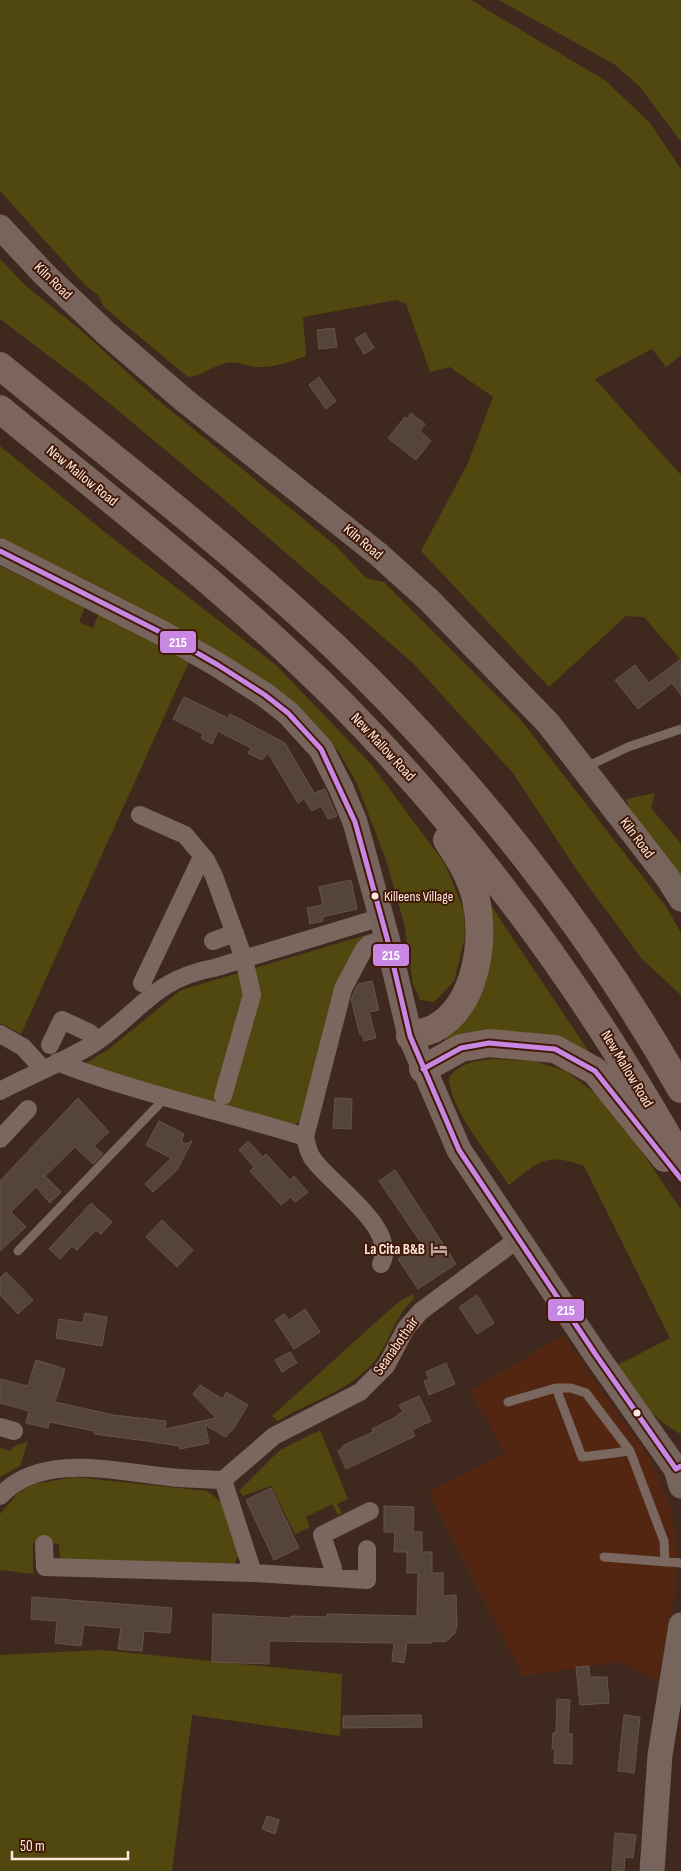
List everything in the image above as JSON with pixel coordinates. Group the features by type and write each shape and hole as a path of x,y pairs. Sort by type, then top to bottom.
{"highway":[{"path":"0,366 254,576 335,647 412,725 486,810 559,901 612,976 681,1089"},
{"name":"New Mallow Road","path":"0,409 214,585 343,705 436,805 525,916 608,1037 681,1160"},
{"path":"343,705 441,832 466,873 475,897 479,922 476,959 464,995 454,1012 438,1026 410,1036"},
{"path":"423,1069 461,1048 489,1043 555,1049 596,1070 681,1179"}],"street":[{"name":"Kiln Road","path":"0,228 44,274 112,338 184,400 378,554 421,593 548,723 584,768 681,899"},
{"path":"0,551 194,650 258,691 288,713 321,749 341,788 355,822 384,928 410,1036 459,1150 679,1474"},
{"path":"140,814 185,836 206,860 214,876 244,959 252,995 223,1096"},
{"path":"142,983 199,863 206,860"},
{"path":"0,1091 96,1041 173,980 194,971 384,928"},
{"path":"381,1264 385,1251 379,1232 352,1199 312,1158 305,1137 343,990 364,949 384,928"},
{"path":"213,941 235,933"},
{"path":"50,1045 62,1020 90,1033 96,1041"},
{"path":"0,1034 50,1065 305,1137"},
{"path":"0,1139 28,1109"},
{"name":"Seanabothair","path":"223,1480 274,1436 360,1392 386,1366 406,1328 421,1311 518,1239"},
{"path":"0,1496 7,1488 35,1474 66,1468 101,1469 170,1477 223,1480 253,1574"},
{"path":"334,1578 333,1568 322,1535 370,1511"},
{"path":"44,1544 45,1567 368,1580 367,1549"},
{"path":"652,1871 660,1756 674,1707 681,1625"}],"lane":[{"path":"584,768 628,747 681,729"},
{"path":"18,1251 167,1097"},
{"path":"508,1402 556,1388 571,1388 586,1393 630,1451 664,1541 665,1562"},
{"path":"556,1388 582,1457 630,1451"},
{"path":"604,1558 681,1563"}],"shaded area":[{"path":"0,0 437,0 436,3 438,0 471,0 606,81 650,123 681,169 681,355 666,367 652,349 595,379 681,475 681,660 644,617 626,616 549,687 421,551 468,463 493,397 450,367 430,372 406,304 396,300 303,317 306,356 282,364 264,367 227,363 199,375 188,377 104,307 98,295 85,285 0,191"},
{"path":"499,0 681,0 681,142 640,87 614,64"},
{"path":"0,259 26,286 83,332 153,396 335,545 366,578 384,582 520,719 667,908 681,933 681,995 642,959 578,872 513,773 413,663 219,495 91,388 0,319"},
{"path":"0,446 111,537 276,665 371,764 445,864 464,911 465,937 454,981 434,1002 420,1000 413,984 404,923 386,860 357,784 339,752 312,724 0,551"},
{"path":"0,566 85,607 79,622 93,628 99,613 192,655 21,1034 0,1023"},
{"path":"655,793 651,808 681,844 681,884 632,814 626,799"},
{"path":"488,901 599,1067 435,1051 456,1026"},
{"path":"366,935 359,946 300,1122 289,1126 81,1066 109,1049 181,990"},
{"path":"495,1059 534,1061 566,1071 600,1097 627,1130 681,1210 681,1434 653,1413 614,1367 670,1338 584,1166 560,1160 543,1162 528,1170 509,1185 463,1118 451,1089 449,1077 464,1065"},
{"path":"412,1294 414,1299 397,1321 379,1355 362,1374 339,1389 278,1421 272,1416 396,1304"},
{"path":"563,1335 651,1460 672,1510 678,1559 675,1591 658,1681 620,1662 522,1676 429,1492 505,1454 470,1391"},
{"path":"320,1430 348,1499 337,1504 342,1513 338,1515 332,1504 306,1517 310,1527 295,1534 271,1486 243,1496 239,1491 280,1450"},
{"path":"28,1441 20,1466 0,1477 0,1448 11,1451 13,1447"},
{"path":"74,1477 207,1491 223,1503 239,1554 234,1564 60,1560 59,1544 33,1542 33,1574 0,1570 0,1514 18,1493 34,1484"},
{"path":"101,1650 342,1674 340,1736 192,1715 172,1871 0,1871 0,1655"}],"building":[{"path":"334,328 337,347 319,349 317,330"},
{"path":"365,333 374,348 364,354 355,339"},
{"path":"319,377 336,401 326,409 309,385"},
{"path":"411,413 425,424 420,431 431,441 416,460 388,438 405,417 407,419"},
{"path":"681,659 681,695 672,683 638,709 615,680 635,665 649,683"},
{"path":"184,697 228,718 230,714 285,743 314,793 325,789 337,816 328,819 321,806 312,811 304,799 298,803 268,753 262,760 248,753 251,748 218,731 212,744 201,738 203,734 173,719"},
{"path":"351,880 357,909 322,917 323,921 310,924 307,908 323,905 319,887"},
{"path":"372,981 379,1010 369,1012 376,1038 364,1041 362,1034 360,1035 351,999 358,984"},
{"path":"78,1098 109,1132 94,1146 103,1154 93,1164 75,1147 45,1176 61,1192 50,1203 36,1187 11,1212 26,1227 0,1251 0,1181"},
{"path":"335,1098 352,1099 351,1129 333,1128"},
{"path":"159,1121 184,1134 181,1141 186,1144 192,1141 177,1170 153,1192 145,1184 171,1158 146,1145"},
{"path":"248,1141 263,1157 266,1154 290,1180 294,1176 308,1192 295,1202 291,1197 281,1205 250,1171 254,1167 239,1150"},
{"path":"395,1170 456,1264 418,1289 398,1259 422,1244 379,1181"},
{"path":"91,1203 112,1222 101,1234 96,1230 77,1250 72,1246 60,1259 49,1249"},
{"path":"162,1220 193,1250 177,1267 146,1237"},
{"path":"6,1272 33,1300 18,1314 0,1295 0,1278"},
{"path":"477,1295 494,1323 477,1334 459,1307"},
{"path":"305,1309 320,1332 294,1349 275,1320 284,1314 289,1320"},
{"path":"85,1313 107,1317 102,1346 56,1338 59,1319 83,1323"},
{"path":"290,1352 297,1363 282,1372 275,1360"},
{"path":"36,1360 65,1369 55,1402 113,1415 166,1421 165,1429 216,1418 193,1394 200,1385 223,1399 226,1392 248,1405 232,1431 226,1437 205,1425 209,1443 180,1449 179,1446 94,1434 95,1431 49,1422 48,1428 26,1423 29,1411 0,1403 0,1379 28,1386"},
{"path":"446,1363 455,1384 429,1395 424,1381 429,1379 426,1372"},
{"path":"419,1396 431,1421 412,1430 415,1436 346,1469 338,1451 343,1448 342,1446 373,1432 372,1429 398,1416 403,1412 399,1405"},
{"path":"271,1488 299,1548 274,1560 246,1500"},
{"path":"384,1506 414,1507 413,1532 422,1532 422,1552 432,1552 432,1573 443,1573 443,1596 456,1595 457,1625 455,1633 450,1638 445,1642 407,1643 404,1663 392,1661 394,1643 269,1641 269,1664 212,1662 213,1614 290,1618 291,1616 327,1617 327,1614 417,1616 418,1573 407,1573 407,1552 394,1552 395,1532 384,1532"},
{"path":"32,1597 172,1608 170,1633 144,1631 142,1651 118,1649 121,1628 84,1625 81,1646 55,1643 57,1621 31,1619"},
{"path":"589,1666 590,1677 607,1677 609,1703 580,1705 576,1667"},
{"path":"557,1699 570,1700 568,1734 572,1734 572,1764 554,1763 555,1749 552,1749 553,1733 556,1733"},
{"path":"421,1715 422,1727 343,1728 343,1716"},
{"path":"624,1715 640,1717 634,1773 618,1771"},
{"path":"267,1816 279,1820 275,1834 262,1829"},
{"path":"615,1833 636,1835 633,1858 625,1857 624,1871 612,1871"}],"transit line":[{"name":"215","path":"0,551 164,634 218,665 265,695 288,713 321,749 355,822 387,938 410,1036 459,1150 596,1355 676,1469 681,1466"},
{"name":"215","path":"423,1069 461,1048 489,1043 555,1049 595,1071 681,1179"}],"place":[{"name":"Killeens Village","path":"375,896"},
{"name":"La Cita B&B","path":"439,1249"}]}
